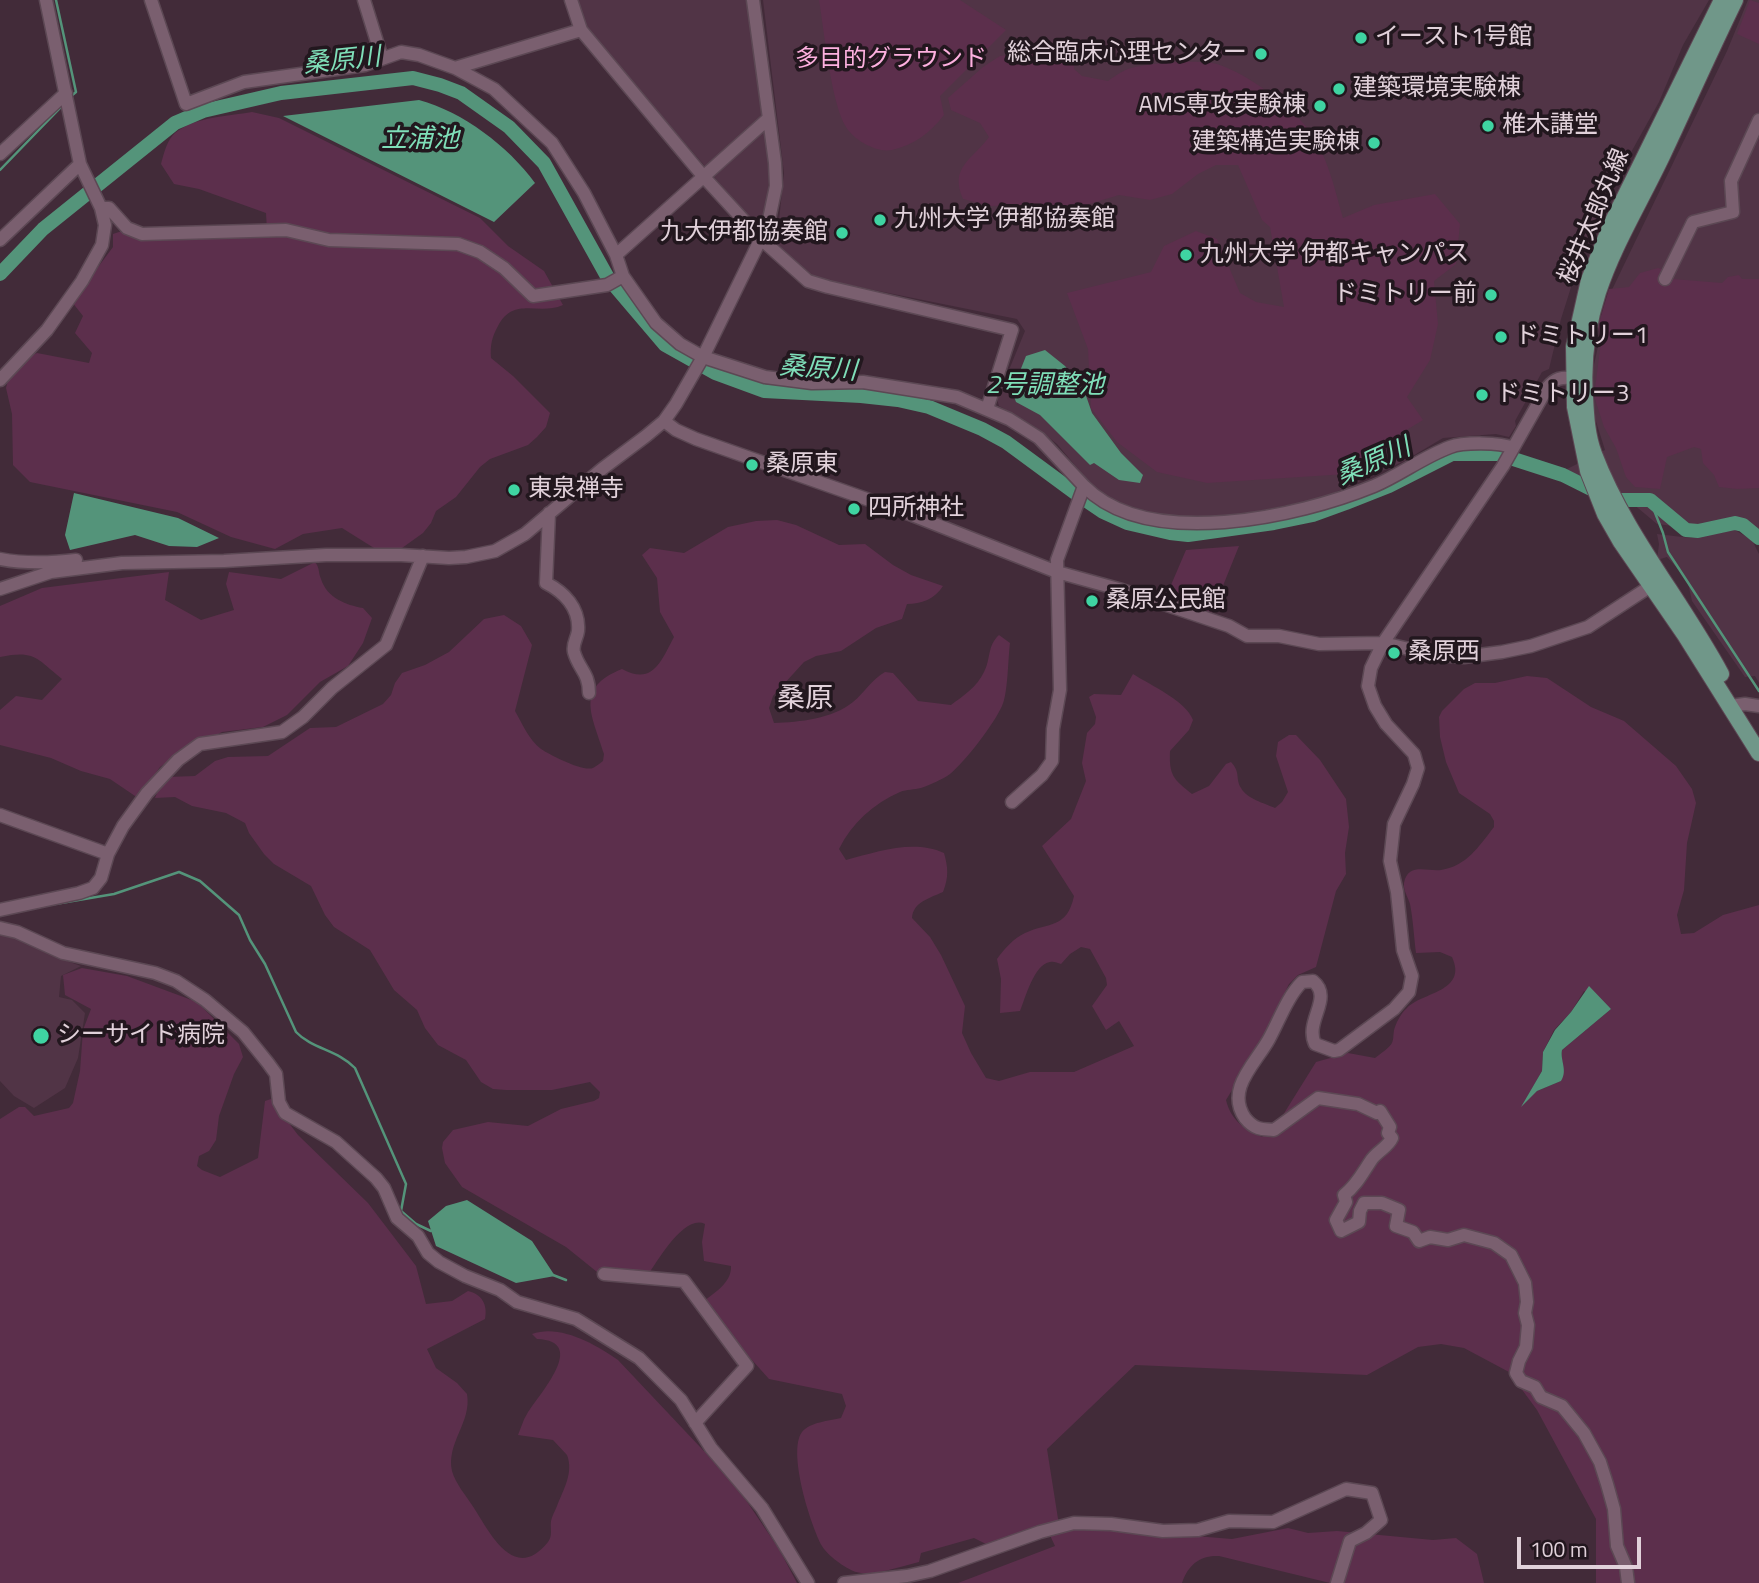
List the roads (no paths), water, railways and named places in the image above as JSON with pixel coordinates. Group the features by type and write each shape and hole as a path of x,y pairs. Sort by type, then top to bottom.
{"main road":[{"name":"桜井太郎丸線","path":"1722,0 1611,225 1589,279 1574,347 1573,378 1579,434 1588,471 1759,743"},
{"name":"桜井太郎丸線","path":"1612,513 1587,425 1584,380 1586,342 1598,286 1735,0"},
{"name":"桜井太郎丸線","path":"1734,705 1759,753"}],"street":[{"path":"0,380 47,330 82,281 102,244 105,225 99,203 80,164 46,0"},
{"path":"151,0 186,104 244,82 365,65 401,52 419,55 455,68 494,89 552,143 584,193 623,276 656,323 680,344 703,357 737,369 787,381 886,384 957,397 1009,419 1039,438 1083,488 1098,499 1137,514 1164,522 1203,524 1315,506 1371,487 1451,446 1486,444 1512,450"},
{"path":"364,0 382,58"},
{"path":"572,0 581,30 703,176 761,239 808,281 1012,330 986,409"},
{"path":"0,589 51,572 122,563 224,561 303,555 466,557 495,551 525,534 602,468 664,421 703,357 768,224 776,186 753,0"},
{"path":"455,68 581,30"},
{"path":"0,154 68,100"},
{"path":"615,255 769,118"},
{"path":"1665,279 1693,222 1733,212 1731,181 1759,120"},
{"path":"0,240 80,164"},
{"path":"99,203 109,208 127,228 142,234 286,230 329,240 458,244 480,252 504,268 533,296 607,285 623,276"},
{"path":"1573,378 1561,377 1553,380 1504,464 1383,643 1369,676 1371,695 1385,724 1414,754 1418,768 1394,824 1390,861 1397,892 1403,950 1412,976 1409,992 1385,1018 1334,1051 1315,1044 1310,1031 1321,991 1315,982 1302,982 1241,1083 1238,1102 1249,1123 1260,1129 1274,1130 1318,1098 1358,1104 1377,1113 1380,1111 1390,1126 1388,1133 1392,1138 1373,1158 1354,1187 1344,1195 1346,1202 1336,1220 1341,1231 1359,1222 1364,1203 1377,1202 1399,1210 1396,1226 1413,1232 1419,1241 1430,1237 1448,1240 1464,1235 1494,1243 1511,1255 1524,1283 1528,1325 1526,1347 1518,1361 1516,1373 1524,1384 1535,1387 1541,1397 1562,1406 1584,1433 1600,1462 1614,1509 1618,1546 1626,1567 1628,1583"},
{"path":"664,421 696,439 912,515 1057,572 1157,602 1228,626 1247,636 1279,636 1319,644 1383,643 1435,655 1464,657 1531,646 1588,627 1656,583"},
{"path":"1012,802 1042,775 1052,761 1053,729 1060,680 1057,560 1083,488"},
{"path":"549,513 546,583 560,590 572,604 577,617 578,632 573,646 575,656 589,680 589,693"},
{"path":"0,559 19,563 52,563 162,553 293,551 303,555"},
{"path":"0,910 93,888 123,826 147,793 178,760 200,744 282,732 386,645 423,556"},
{"path":"1734,705 1758,705"},
{"path":"0,815 108,854"},
{"path":"0,928 17,932 63,953 155,973 176,981 205,1000 243,1032 276,1074 279,1102 285,1113 336,1142 376,1178 384,1188 397,1218 418,1236 428,1253 439,1262 500,1290 517,1302 576,1319 639,1358 681,1400 711,1448 762,1508 808,1583"},
{"path":"604,1275 684,1280 747,1366 695,1423"},
{"path":"844,1583 930,1572 1040,1532 1074,1523 1111,1524 1163,1531 1198,1531 1229,1521 1273,1522 1346,1489 1372,1493 1381,1520 1366,1533 1350,1541 1337,1583"}],"water":[{"name":"立浦池","path":"419,100 452,113 483,132 512,156 535,183 494,222 283,116"},
{"name":"2号調整池","path":"1045,350 1065,366 1083,387 1092,413 1121,453 1143,475 1140,483 1119,480 1094,463 1090,465 1040,415 1016,402 1012,391 1026,356"},
{"path":"74,493 178,518 219,538 197,547 169,546 135,535 70,550 65,535"},
{"path":"1589,986 1611,1009 1562,1050 1564,1073 1561,1081 1537,1091 1521,1107 1542,1071 1543,1052 1555,1030"},
{"path":"467,1200 532,1241 555,1276 516,1283 436,1246 428,1221 446,1206"}],"waterway":[{"path":"56,0 76,92 70,97"},
{"name":"桑原川","path":"0,274 43,229 175,123 203,111 281,93 413,78 461,93 509,127 544,163 608,278 665,345 715,373 764,391 861,396 929,407 1006,442 1103,512 1127,523 1188,535 1274,523 1313,515 1346,503 1389,486 1452,454 1498,454 1563,475 1613,500 1650,500 1686,530 1698,531 1735,523 1743,525 1759,538"},
{"path":"0,170 63,105"},
{"path":"1650,500 1668,552 1759,691"},
{"path":"55,904 114,894 179,872 200,881 239,915 296,1032 355,1068 406,1184 401,1211 416,1224 431,1231"},
{"path":"553,1275 566,1280"}],"place":[{"name":"イースト1号館","path":"1361,38"},
{"name":"総合臨床心理センター","path":"1261,54"},
{"name":"建築環境実験棟","path":"1339,89"},
{"name":"AMS専攻実験棟","path":"1320,106"},
{"name":"椎木講堂","path":"1488,126"},
{"name":"建築構造実験棟","path":"1374,143"},
{"name":"九州大学 伊都協奏館","path":"880,220"},
{"name":"九大伊都協奏館","path":"842,233"},
{"name":"九州大学 伊都キャンパス","path":"1186,255"},
{"name":"ドミトリー前","path":"1491,295"},
{"name":"ドミトリー1","path":"1501,337"},
{"name":"ドミトリー3","path":"1482,395"},
{"name":"桑原東","path":"752,465"},
{"name":"東泉禅寺","path":"514,490"},
{"name":"四所神社","path":"854,509"},
{"name":"桑原公民館","path":"1092,601"},
{"name":"桑原西","path":"1394,653"},
{"name":"シーサイド病院","path":"41,1036"}],"district":[{"name":"桑原","path":"805,700"}],"park label":[{"name":"多目的グラウンド","path":"891,60"}]}
